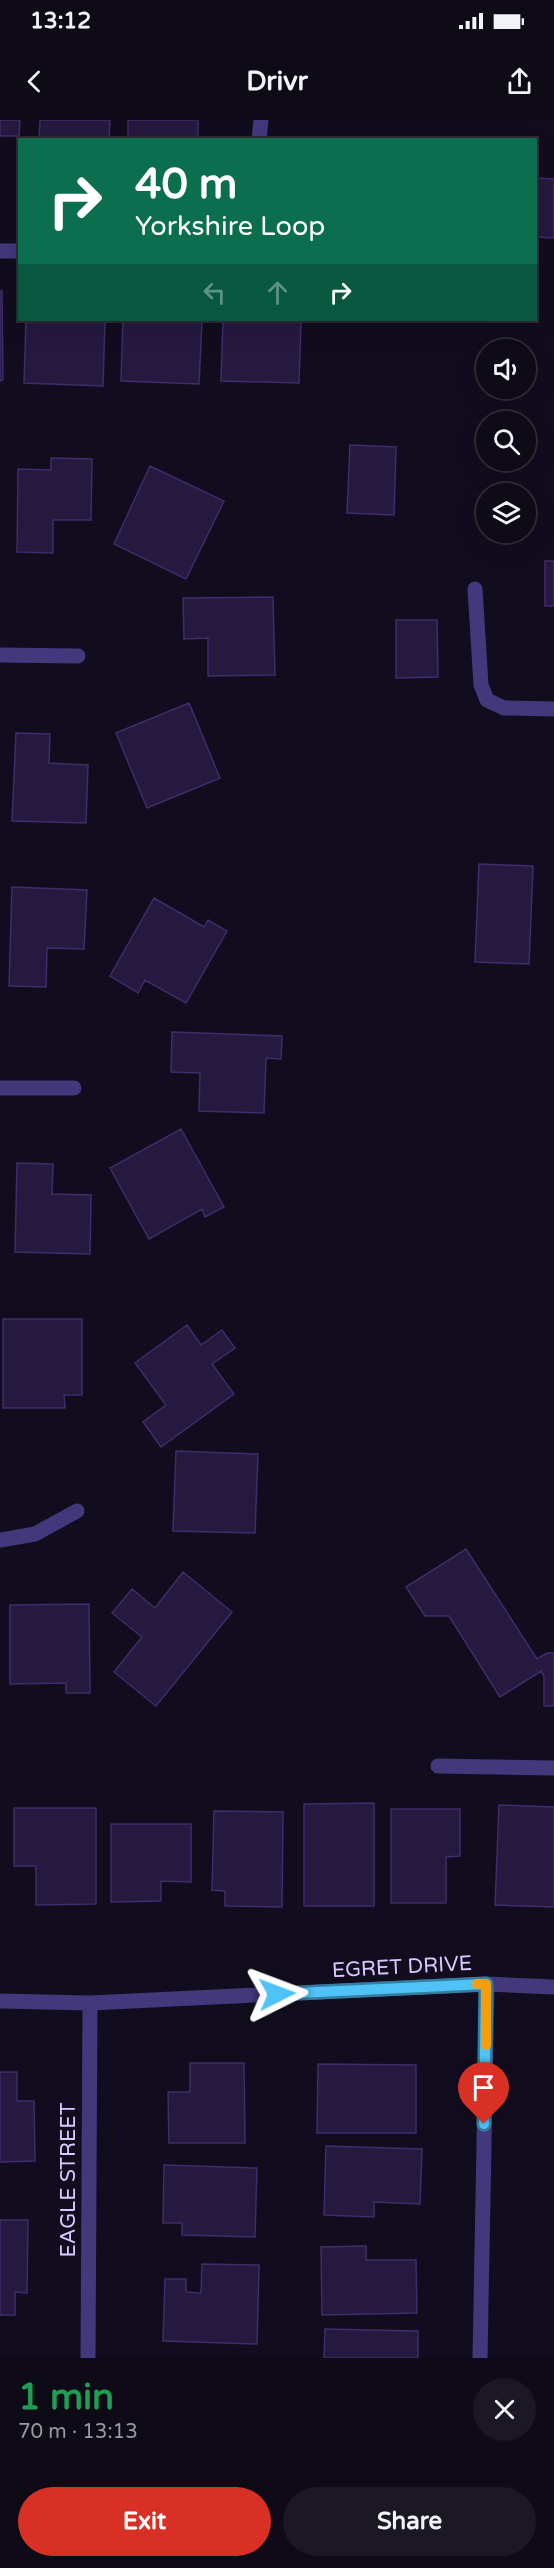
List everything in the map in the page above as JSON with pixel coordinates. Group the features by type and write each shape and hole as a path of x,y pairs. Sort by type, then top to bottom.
{"street":[{"path":"259,138 261,120"},
{"path":"0,250 18,251"},
{"path":"475,589 481,685 487,700 504,708 554,709"},
{"path":"0,655 78,656"},
{"path":"0,1088 74,1088"},
{"path":"0,1540 35,1533 77,1511"},
{"path":"438,1766 554,1767"},
{"path":"480,2358 486,1984"},
{"name":"EGRET DRIVE","path":"0,2001 90,2003 486,1984 554,1987"},
{"name":"EAGLE STREET","path":"88,2358 90,2003"}],"building":[{"path":"0,120 20,120 19,136 0,136"},
{"path":"40,120 110,120 109,138 39,138"},
{"path":"128,120 198,120 198,138 128,138"},
{"path":"537,178 554,179 554,238 537,237"},
{"path":"0,291 2,291 3,380 0,381"},
{"path":"26,321 105,322 103,386 24,383"},
{"path":"123,321 202,321 199,384 121,381"},
{"path":"223,321 301,321 299,383 221,381"},
{"path":"350,445 396,447 394,515 347,513"},
{"path":"51,458 92,459 91,520 53,520 53,553 17,552 18,469 51,470"},
{"path":"150,466 224,501 186,579 114,544"},
{"path":"545,561 554,561 554,606 545,606"},
{"path":"273,597 275,675 208,676 208,638 184,639 183,598"},
{"path":"396,620 437,620 438,677 396,678"},
{"path":"189,703 220,778 147,808 116,733"},
{"path":"16,733 50,734 49,763 88,765 86,823 12,821"},
{"path":"479,864 533,866 529,964 475,962"},
{"path":"12,887 87,890 84,949 47,948 46,987 9,986"},
{"path":"154,898 204,927 208,920 227,931 186,1003 145,980 138,993 110,976"},
{"path":"172,1032 282,1036 281,1059 266,1058 264,1113 199,1111 200,1073 171,1072"},
{"path":"181,1129 224,1207 205,1217 202,1209 149,1239 110,1168"},
{"path":"17,1163 53,1164 52,1194 91,1195 90,1254 15,1252"},
{"path":"3,1319 82,1319 82,1395 64,1395 65,1408 3,1408"},
{"path":"187,1325 201,1345 222,1330 235,1348 212,1364 234,1394 161,1447 143,1422 166,1405 135,1363"},
{"path":"176,1451 258,1454 255,1533 173,1531"},
{"path":"466,1549 537,1659 547,1653 554,1653 554,1706 544,1706 544,1676 541,1671 500,1697 449,1616 425,1616 406,1587"},
{"path":"183,1572 232,1612 156,1706 114,1672 142,1637 112,1613 132,1589 155,1608"},
{"path":"89,1604 90,1693 66,1693 66,1683 10,1684 10,1605"},
{"path":"374,1803 374,1906 304,1906 304,1804"},
{"path":"499,1805 554,1807 554,1907 495,1905"},
{"path":"14,1808 96,1808 96,1904 36,1905 36,1866 14,1866"},
{"path":"391,1809 460,1809 460,1856 446,1857 446,1903 391,1903"},
{"path":"214,1811 283,1812 282,1907 225,1906 225,1891 212,1890"},
{"path":"111,1824 191,1824 191,1882 161,1881 161,1901 111,1902"},
{"path":"190,2063 244,2063 245,2143 169,2143 168,2092 190,2092"},
{"path":"318,2064 416,2065 416,2133 317,2133"},
{"path":"0,2072 17,2072 17,2101 34,2101 35,2161 0,2162"},
{"path":"326,2146 422,2149 420,2204 374,2202 374,2217 324,2215"},
{"path":"164,2165 257,2168 255,2237 182,2235 182,2223 163,2223"},
{"path":"0,2220 28,2220 27,2293 15,2292 15,2315 0,2315"},
{"path":"366,2246 366,2260 416,2260 417,2313 322,2315 321,2247"},
{"path":"202,2264 259,2265 257,2344 163,2341 165,2279 186,2279 186,2292 201,2293"},
{"path":"325,2329 418,2331 418,2358 324,2358"}],"slow traffic":[{"path":"477,1984 486,1984 486,2045"}],"route":[{"path":"277,1994 486,1984 484,2124"}]}
